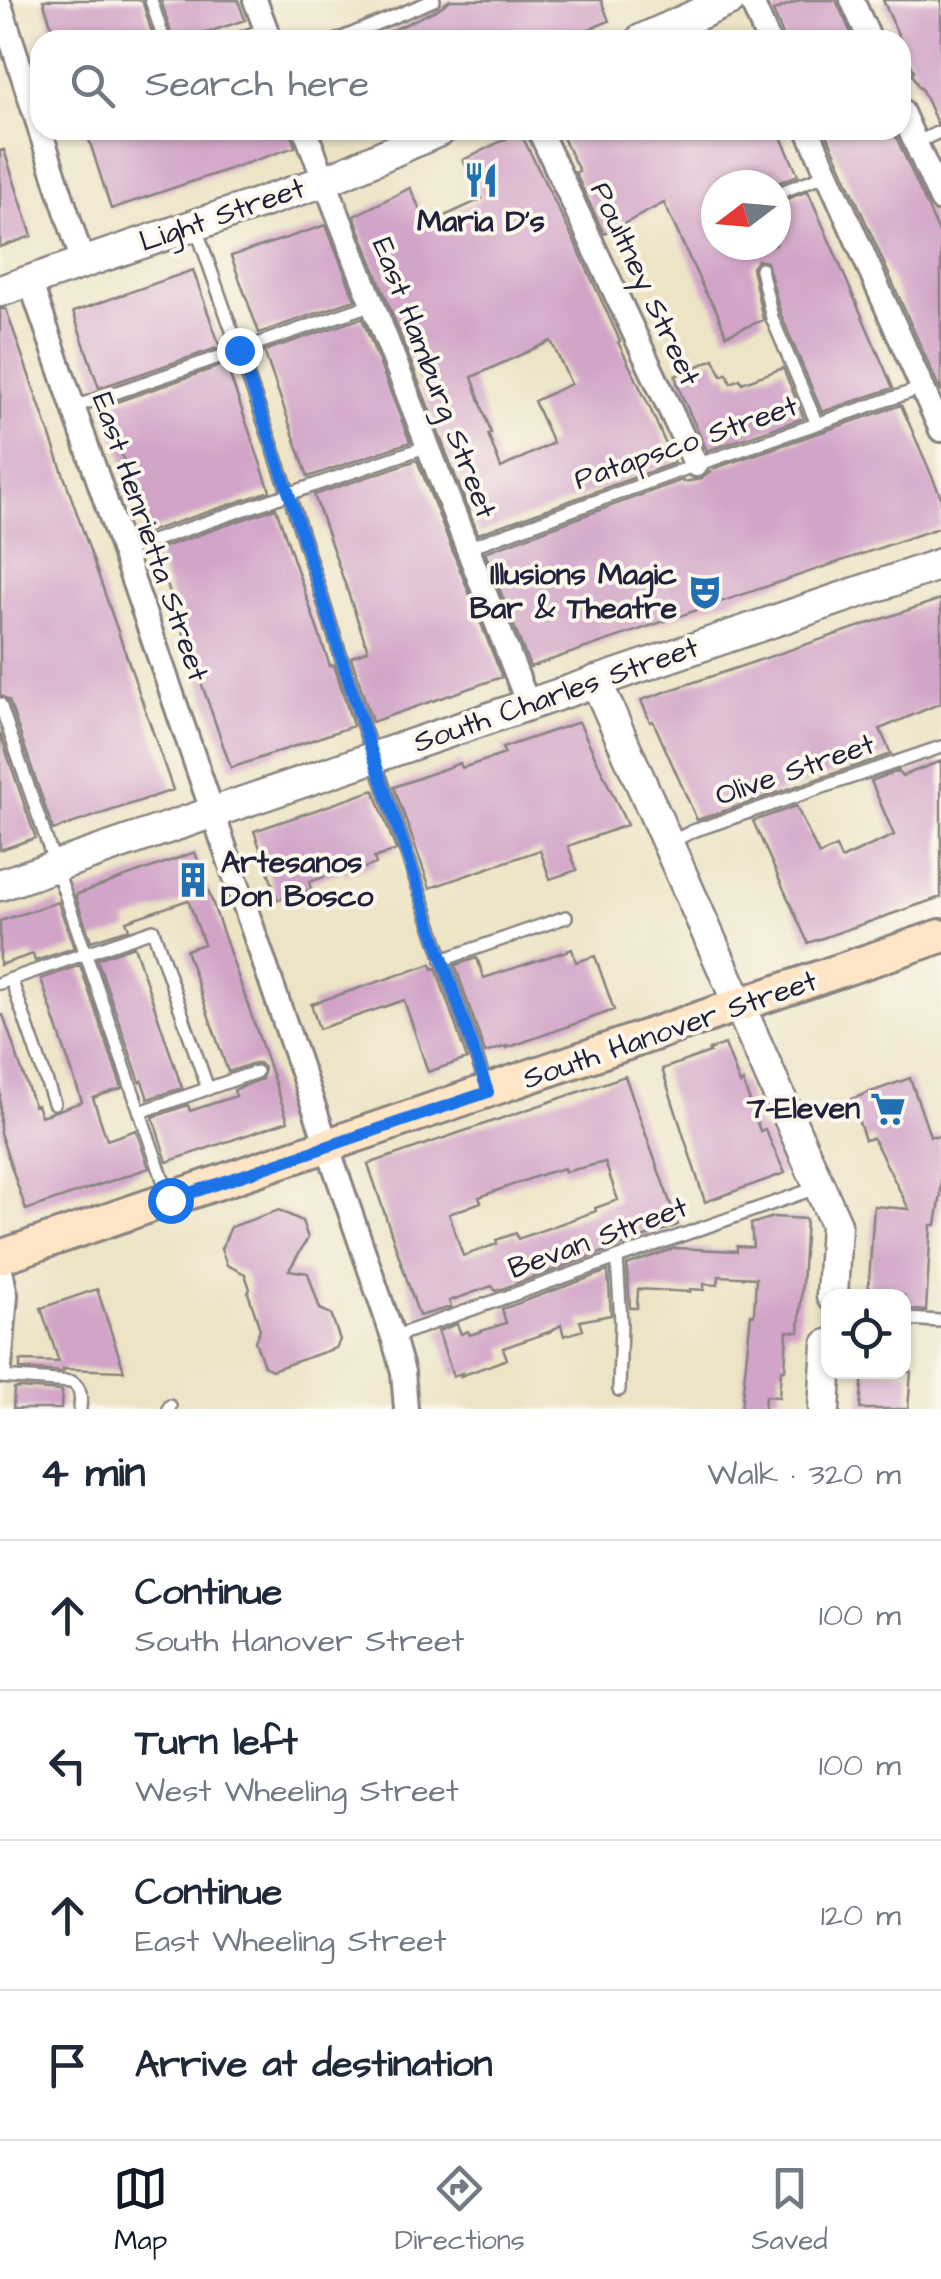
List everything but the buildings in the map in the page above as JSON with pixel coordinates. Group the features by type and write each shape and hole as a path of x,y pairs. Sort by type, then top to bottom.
{"main road":[{"name":"South Hanover Street","path":"0,1257 939,942"}],"street":[{"path":"255,0 266,30"},
{"path":"663,30 730,0"},
{"path":"751,0 764,30"},
{"path":"852,0 866,30"},
{"path":"0,5 30,98"},
{"path":"911,131 941,200"},
{"path":"44,140 83,263"},
{"name":"East Hamburg Street","path":"309,140 528,704"},
{"name":"Light Street","path":"0,292 324,180 418,140"},
{"name":"Poultney Street","path":"544,140 696,465"},
{"path":"813,140 941,430"},
{"name":"East Henrietta Street","path":"30,281 393,1337 404,1372 406,1409"},
{"name":"South Charles Street","path":"0,884 941,564"},
{"path":"596,681 836,1224 832,1289"},
{"path":"0,1266 6,1295 0,1368"},
{"path":"824,1409 826,1379"}],"lane":[{"path":"151,0 161,30"},
{"path":"361,30 434,0"},
{"path":"916,142 941,131"},
{"path":"791,188 828,174"},
{"path":"195,225 488,1092"},
{"path":"760,269 772,318 818,424"},
{"path":"74,407 373,304"},
{"name":"Patapsco Street","path":"467,548 922,388"},
{"path":"123,551 428,446"},
{"path":"0,704 170,1200"},
{"name":"Olive Street","path":"668,844 693,831 941,747"},
{"path":"442,960 566,917"},
{"path":"54,1103 6,981 153,930 208,1089"},
{"path":"140,1112 256,1072"},
{"name":"Bevan Street","path":"393,1337 820,1186"},
{"path":"617,1258 620,1390"},
{"path":"911,1319 941,1322"},
{"path":"0,1376 72,1382 80,1389 80,1409"}],"place":[{"name":"Maria D's","path":"481,180"},
{"name":"Illusions Magic Bar & Theatre","path":"705,592"},
{"name":"Artesanos Don Bosco","path":"193,880"},
{"name":"7-Eleven","path":"888,1109"}],"route":[{"path":"170,1200 488,1092 239,350"}]}
